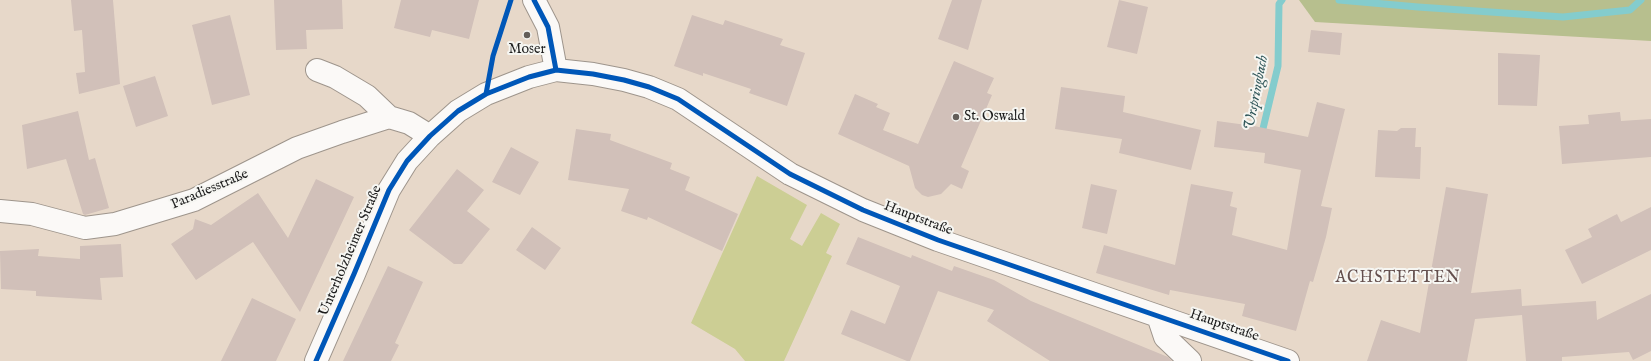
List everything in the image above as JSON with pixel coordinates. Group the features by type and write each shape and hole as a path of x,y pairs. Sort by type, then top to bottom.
{"street":[{"path":"534,0 548,27 556,70"},
{"path":"317,70 334,77 367,96 389,117 409,123 430,136"},
{"name":"Unterholzheimer Straße","path":"316,361 389,190 407,160 458,110 486,94 529,77 556,70"},
{"name":"Hauptstraße","path":"556,70 593,74 649,87 678,99 790,174 863,210 938,240 1288,361"},
{"name":"Paradiesstraße","path":"0,212 32,214 85,228 115,224 194,200 260,168 288,152 342,132 389,117"},
{"path":"1158,316 1165,337 1190,361"}],"green space":[{"path":"1299,0 1651,0 1651,41 1315,22"},
{"path":"757,176 807,205 790,239 802,246 821,213 840,224 826,253 832,256 784,361 745,361 735,349 691,323"}],"building":[{"path":"71,0 113,0 120,84 79,94 76,73 85,72 82,30 74,31"},
{"path":"274,0 342,0 343,29 306,30 307,49 276,50"},
{"path":"401,0 479,0 469,39 432,30 430,37 394,28"},
{"path":"952,0 982,0 968,50 938,39"},
{"path":"1119,0 1148,7 1137,54 1107,47"},
{"path":"230,15 250,95 212,105 192,25"},
{"path":"692,15 723,25 725,20 783,39 780,45 805,53 787,106 749,93 751,89 703,73 703,76 674,66"},
{"path":"1311,30 1342,33 1340,55 1308,52"},
{"path":"1498,53 1540,55 1537,106 1498,105"},
{"name":"St. Oswald","path":"954,61 994,78 987,93 992,95 961,167 969,171 962,189 951,184 941,194 928,197 922,195 915,188 909,166 838,134 855,94 878,104 876,107 890,113 883,130 918,144"},
{"path":"155,76 168,116 136,127 123,86"},
{"path":"1061,87 1125,96 1123,112 1201,130 1191,170 1119,153 1122,139 1055,129"},
{"path":"1317,102 1345,109 1321,206 1332,208 1326,237 1313,282 1310,281 1296,331 1242,316 1245,304 1170,290 1169,295 1096,273 1104,245 1175,265 1191,184 1233,192 1230,206 1237,208 1232,235 1287,250 1301,170 1264,163 1265,153 1214,147 1217,121 1254,126 1308,137"},
{"path":"78,111 89,160 95,158 109,208 85,215 83,214 66,159 27,169 22,125"},
{"path":"1620,112 1621,121 1651,119 1651,157 1562,164 1559,126 1589,124 1588,115"},
{"path":"1401,128 1416,128 1415,147 1421,147 1420,179 1375,177 1378,130 1397,131"},
{"path":"576,129 611,134 610,140 672,163 670,169 690,177 685,190 738,214 722,251 648,217 647,220 621,211 629,189 568,180"},
{"path":"511,147 539,162 520,195 492,182"},
{"path":"457,169 484,190 467,211 490,229 462,264 454,264 409,230"},
{"path":"316,179 354,197 300,312 253,242 196,280 171,244 193,229 195,219 211,225 258,193 288,238"},
{"path":"1091,184 1117,190 1107,234 1082,228"},
{"path":"1446,187 1488,194 1471,293 1521,289 1522,306 1596,301 1597,320 1651,294 1651,351 1633,360 1629,352 1562,357 1562,361 1526,361 1522,315 1475,319 1467,361 1367,361 1381,320 1420,333"},
{"path":"1651,207 1651,250 1582,284 1565,250 1592,237 1588,229 1617,214 1621,222"},
{"path":"532,227 561,248 545,270 516,250"},
{"path":"858,237 911,258 912,255 952,271 954,266 994,280 1031,301 1168,357 1172,361 1050,361 987,321 994,310 938,291 910,361 907,361 841,334 851,310 885,324 900,286 846,264"},
{"path":"121,244 123,277 100,278 102,300 36,296 36,291 1,289 0,251 39,249 38,256 80,259 80,246"},
{"path":"388,266 423,282 395,343 399,345 391,361 343,361"},
{"path":"252,298 296,319 276,361 221,361"}],"waterway":[{"name":"Urspringbach","path":"1261,137 1278,66 1279,4 1282,0"},
{"name":"Urspringbach","path":"1339,0 1563,17 1630,10 1641,0"}],"cycle path":[{"path":"486,94 493,56 511,0"},
{"path":"534,0 548,27 556,70"},
{"path":"316,361 389,190 407,161 430,136 458,111 486,94 529,77 556,70 593,74 649,87 678,99 790,174 863,210 938,240 1288,361"}],"place":[{"name":"Moser","path":"527,35"},
{"name":"St. Oswald","path":"956,117"}],"district":[{"name":"ACHSTETTEN","path":"1398,279"}]}
